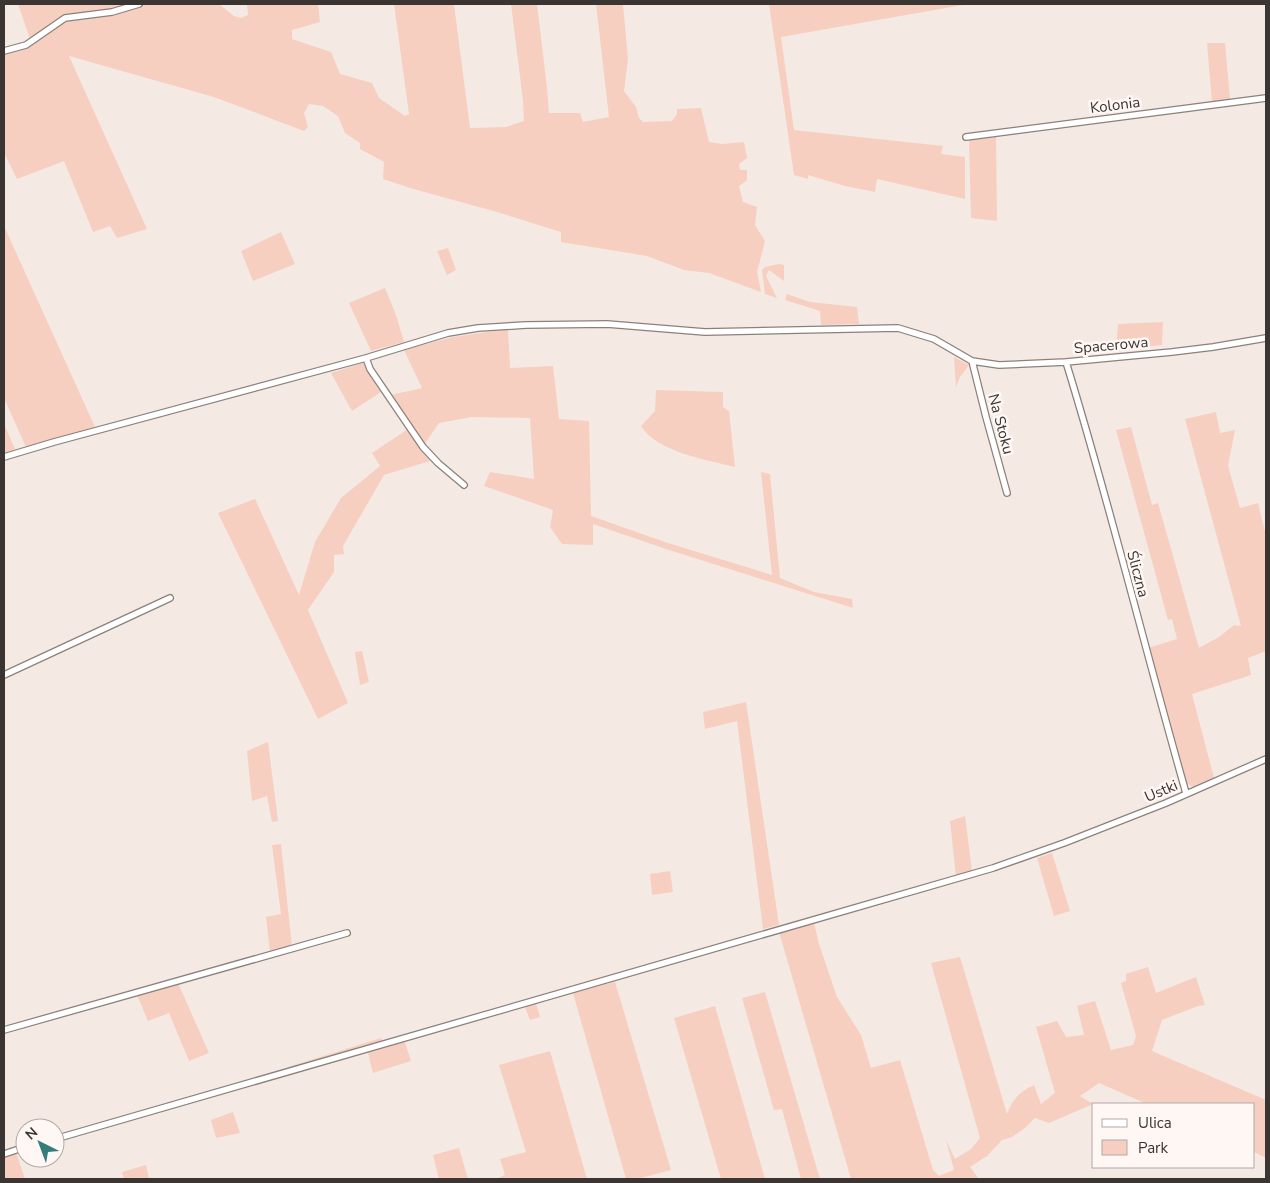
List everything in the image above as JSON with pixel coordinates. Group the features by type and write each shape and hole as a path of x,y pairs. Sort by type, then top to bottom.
{"street":[{"path":"4,50 26,45 65,18 112,12 139,4"},
{"name":"Kolonia","path":"966,137 1266,98"},
{"name":"Spacerowa","path":"4,457 366,358 448,333 478,328 526,325 608,324 705,332 898,328 934,339 960,352 972,361 999,365 1066,362 1213,347 1266,338"},
{"path":"366,358 370,369 423,447 438,463 464,485"},
{"name":"Na Stoku","path":"972,361 1007,493"},
{"name":"Śliczna","path":"1066,362 1186,793"},
{"path":"4,675 170,598"},
{"name":"Ustki","path":"65,1136 993,868 1064,843 1166,803 1186,793 1227,778 1266,759"},
{"path":"4,1030 347,933"}],"green space":[{"path":"18,4 132,4 112,9 63,15 30,39"},
{"path":"144,4 219,4 234,16 241,18 248,15 247,4 318,4 320,22 292,30 292,39 331,52 340,74 372,83 379,98 405,116 409,114 394,4 454,4 470,128 506,127 524,121 511,4 537,4 549,113 580,113 583,122 609,117 596,4 623,4 628,59 624,91 636,107 639,118 643,122 672,121 677,114 677,109 701,108 709,142 722,144 744,142 747,158 739,164 740,170 747,170 747,180 739,186 743,202 757,207 755,225 765,241 757,272 761,292 709,273 684,270 647,256 561,242 561,232 383,179 384,162 360,149 360,143 345,133 338,116 323,106 309,104 304,113 308,127 304,131 214,97 69,56 147,229 117,238 110,226 93,232 64,161 17,179 4,153 4,53 24,48 64,20 82,16 111,15"},
{"path":"769,4 963,4 781,37 794,130 943,146 941,154 965,157 965,199 877,179 875,192 845,186 808,175 808,179 794,175"},
{"path":"1207,43 1225,43 1230,99 1212,102"},
{"path":"996,136 997,221 971,218 969,139"},
{"path":"4,226 95,427 26,447 4,398"},
{"path":"281,232 295,264 253,281 241,251"},
{"path":"448,248 456,270 447,275 437,251"},
{"path":"779,264 784,265 784,281 769,270 766,276 777,298 765,294 762,270 765,267"},
{"path":"385,288 404,342 371,351 349,303"},
{"path":"787,294 810,302 857,307 859,324 821,325 820,311 785,300"},
{"path":"1163,322 1162,345 1116,350 1118,324"},
{"path":"508,329 510,368 553,366 559,419 589,421 591,516 665,542 772,575 761,472 770,474 780,578 814,592 852,599 853,608 593,524 593,545 562,544 550,527 553,510 484,486 490,472 534,479 530,418 472,417 439,423 424,445 391,395 422,388 404,350 453,337"},
{"path":"954,357 969,365 960,377 956,387"},
{"path":"363,363 381,392 352,411 331,373"},
{"path":"656,390 723,392 723,407 729,411 735,467 670,449 648,435 641,426 655,411"},
{"path":"1216,412 1220,433 1235,430 1228,466 1240,508 1258,503 1266,536 1266,651 1248,658 1251,675 1192,694 1214,778 1193,787 1186,783 1148,648 1177,639 1172,619 1168,620 1116,430 1131,427 1152,505 1158,503 1199,648 1219,637 1234,625 1241,626 1185,419"},
{"path":"4,424 15,449 4,453"},
{"path":"408,429 430,461 384,475 343,546 344,554 334,555 334,572 308,610 348,703 318,719 218,513 255,499 299,595 315,542 341,498 380,466 372,453"},
{"path":"362,651 369,682 360,685 355,652"},
{"path":"746,702 779,925 763,929 737,721 705,729 703,712"},
{"path":"268,742 278,821 272,822 267,796 252,801 247,751"},
{"path":"965,816 972,871 956,877 950,821"},
{"path":"281,844 292,947 270,952 266,917 281,914 272,845"},
{"path":"1052,853 1070,911 1054,916 1037,858"},
{"path":"670,871 673,892 652,895 650,874"},
{"path":"814,923 837,997 861,1035 871,1068 900,1060 933,1170 939,1176 954,1170 946,1140 955,1159 971,1149 980,1138 931,963 960,957 1007,1114 1017,1096 1034,1085 1041,1104 1055,1093 1036,1027 1057,1021 1066,1037 1084,1035 1077,1006 1095,1001 1111,1050 1133,1045 1136,1036 1121,983 1126,981 1126,974 1148,967 1156,993 1196,977 1205,1005 1162,1020 1152,1051 1266,1100 1266,1158 1255,1152 1255,1103 1145,1103 1099,1083 1080,1096 1092,1104 1049,1123 1035,1118 1012,1137 1002,1140 987,1156 970,1167 979,1179 851,1179 779,932"},
{"path":"615,982 671,1170 637,1179 626,1179 573,993"},
{"path":"178,983 209,1053 189,1061 169,1013 148,1021 137,995"},
{"path":"765,992 820,1179 801,1179 782,1109 774,1110 742,998"},
{"path":"536,1003 540,1017 530,1020 525,1007"},
{"path":"715,1006 765,1179 721,1179 674,1018"},
{"path":"381,1038 383,1041 289,1069 288,1067"},
{"path":"405,1042 411,1061 373,1073 368,1053"},
{"path":"550,1051 587,1179 496,1179 505,1175 500,1159 526,1152 499,1065"},
{"path":"233,1112 240,1133 216,1138 211,1120"},
{"path":"459,1148 468,1179 439,1179 433,1155"},
{"path":"15,1152 15,1168 21,1168 25,1179 4,1179 4,1156"},
{"path":"146,1165 149,1179 124,1179 122,1172"}]}
